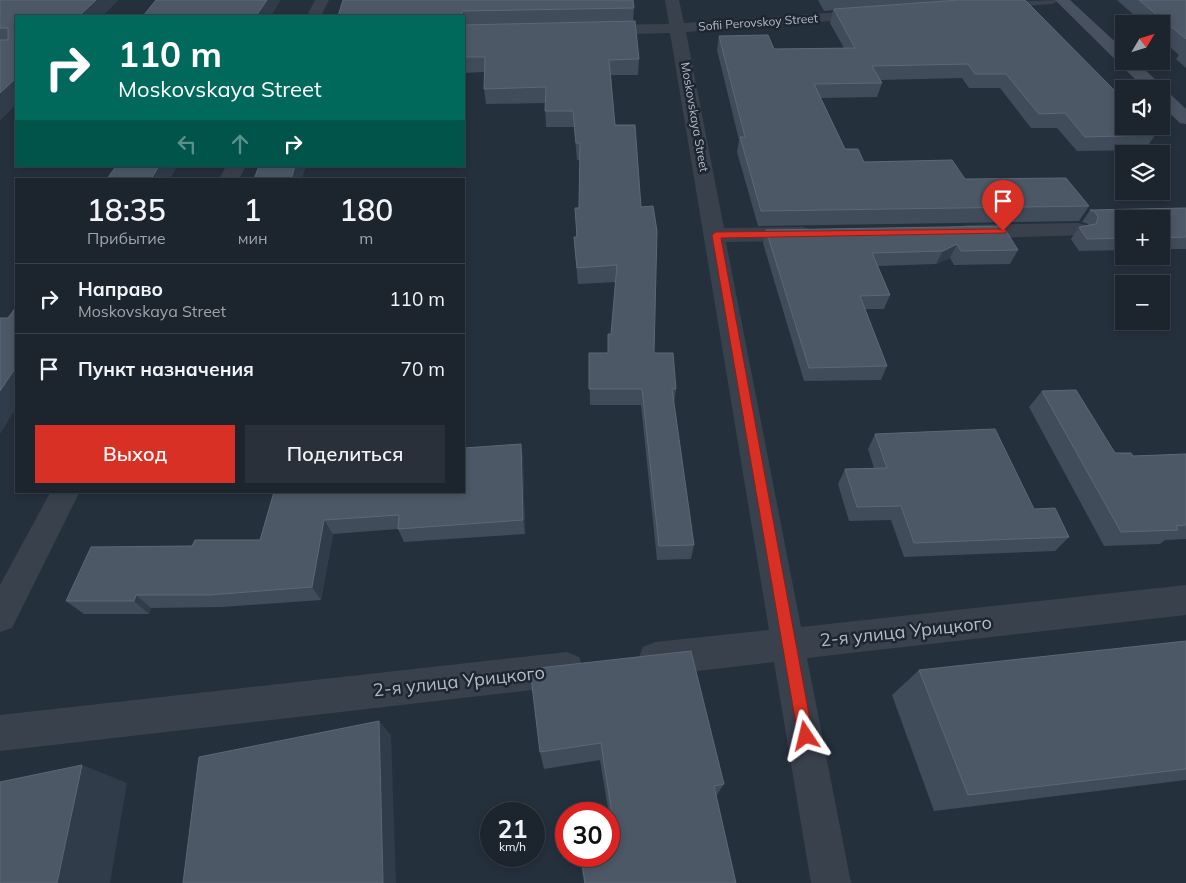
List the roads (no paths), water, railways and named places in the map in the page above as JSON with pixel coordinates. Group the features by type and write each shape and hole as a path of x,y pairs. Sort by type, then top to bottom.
{"main road":[{"path":"1062,0 1115,50"},
{"path":"1135,70 1146,80"},
{"path":"1170,104 1186,119"}],"street":[{"path":"314,15 322,0"},
{"name":"Moskovskaya Street","path":"672,0 679,28 790,644 831,883"},
{"path":"974,6 1052,0"},
{"name":"Sofii Perovskoy Street","path":"581,30 679,28 885,12"},
{"path":"942,232 1078,230"},
{"path":"716,235 826,234"},
{"path":"0,618 65,493"},
{"name":"2-я улица Урицкого","path":"0,733 1186,600"}]}
